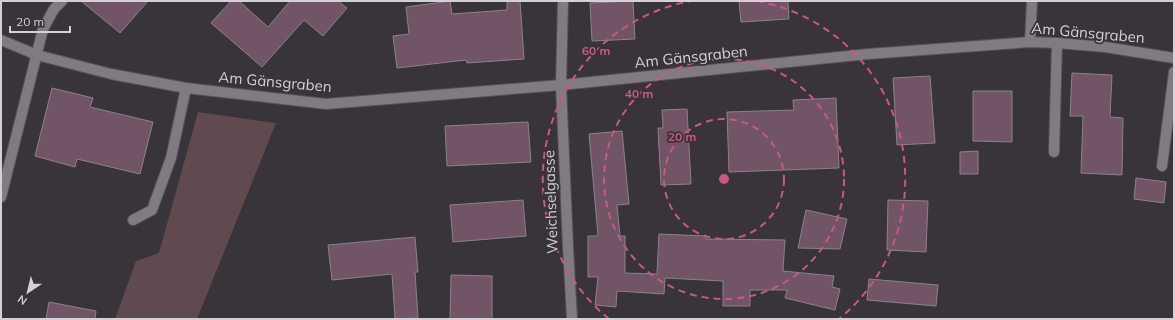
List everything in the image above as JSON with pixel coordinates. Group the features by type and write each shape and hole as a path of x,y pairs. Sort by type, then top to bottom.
{"street":[{"path":"1,197 38,55 43,29 54,9 62,1"},
{"name":"Weichselgasse","path":"563,1 561,84 572,319"},
{"path":"1030,42 1032,1"},
{"name":"Am Gänsgraben","path":"1,40 38,55 111,74 186,88 326,104 561,84 860,55 1030,42 1105,47 1174,58"},
{"path":"1054,152 1058,43"},
{"path":"1162,166 1174,72"},
{"path":"133,220 152,210 170,158 186,88"}],"shaded area":[{"path":"198,112 276,123 197,319 115,319 136,261 159,253"}],"building":[{"path":"81,1 148,1 120,33"},
{"path":"231,1 239,1 268,27 290,1 338,1 347,8 323,36 304,20 262,67 211,23"},
{"path":"450,1 452,14 507,10 507,1 520,1 524,59 467,63 466,60 397,68 393,36 409,34 406,7"},
{"path":"633,1 635,39 592,41 590,3"},
{"path":"739,1 788,1 789,19 741,22"},
{"path":"1072,73 1112,75 1110,117 1123,118 1122,175 1081,173 1083,116 1070,116"},
{"path":"930,76 935,143 897,145 893,78"},
{"path":"52,88 93,98 90,107 153,122 140,174 77,159 75,167 35,156"},
{"path":"973,91 1012,91 1012,142 973,141"},
{"path":"836,98 839,168 729,172 727,112 794,110 793,100"},
{"path":"687,109 691,184 661,185 658,128 663,128 662,110"},
{"path":"528,122 531,162 447,166 445,126"},
{"path":"622,131 629,204 617,205 620,236 625,236 625,273 657,274 659,234 706,236 706,239 785,240 783,271 834,276 832,287 840,289 835,310 785,298 787,290 750,290 750,306 723,306 723,281 665,278 664,294 617,291 616,307 595,305 598,277 588,277 588,236 598,236 589,134"},
{"path":"978,151 978,174 960,174 960,152"},
{"path":"1136,178 1166,182 1164,203 1134,199"},
{"path":"523,200 526,236 453,242 450,205"},
{"path":"888,200 928,201 926,252 887,250"},
{"path":"806,210 847,219 840,249 798,248"},
{"path":"415,237 418,272 415,272 418,318 395,319 392,274 332,280 328,245"},
{"path":"451,275 492,276 492,319 450,319"},
{"path":"869,279 938,285 936,306 867,300"},
{"path":"49,302 96,311 95,319 46,319"}]}
